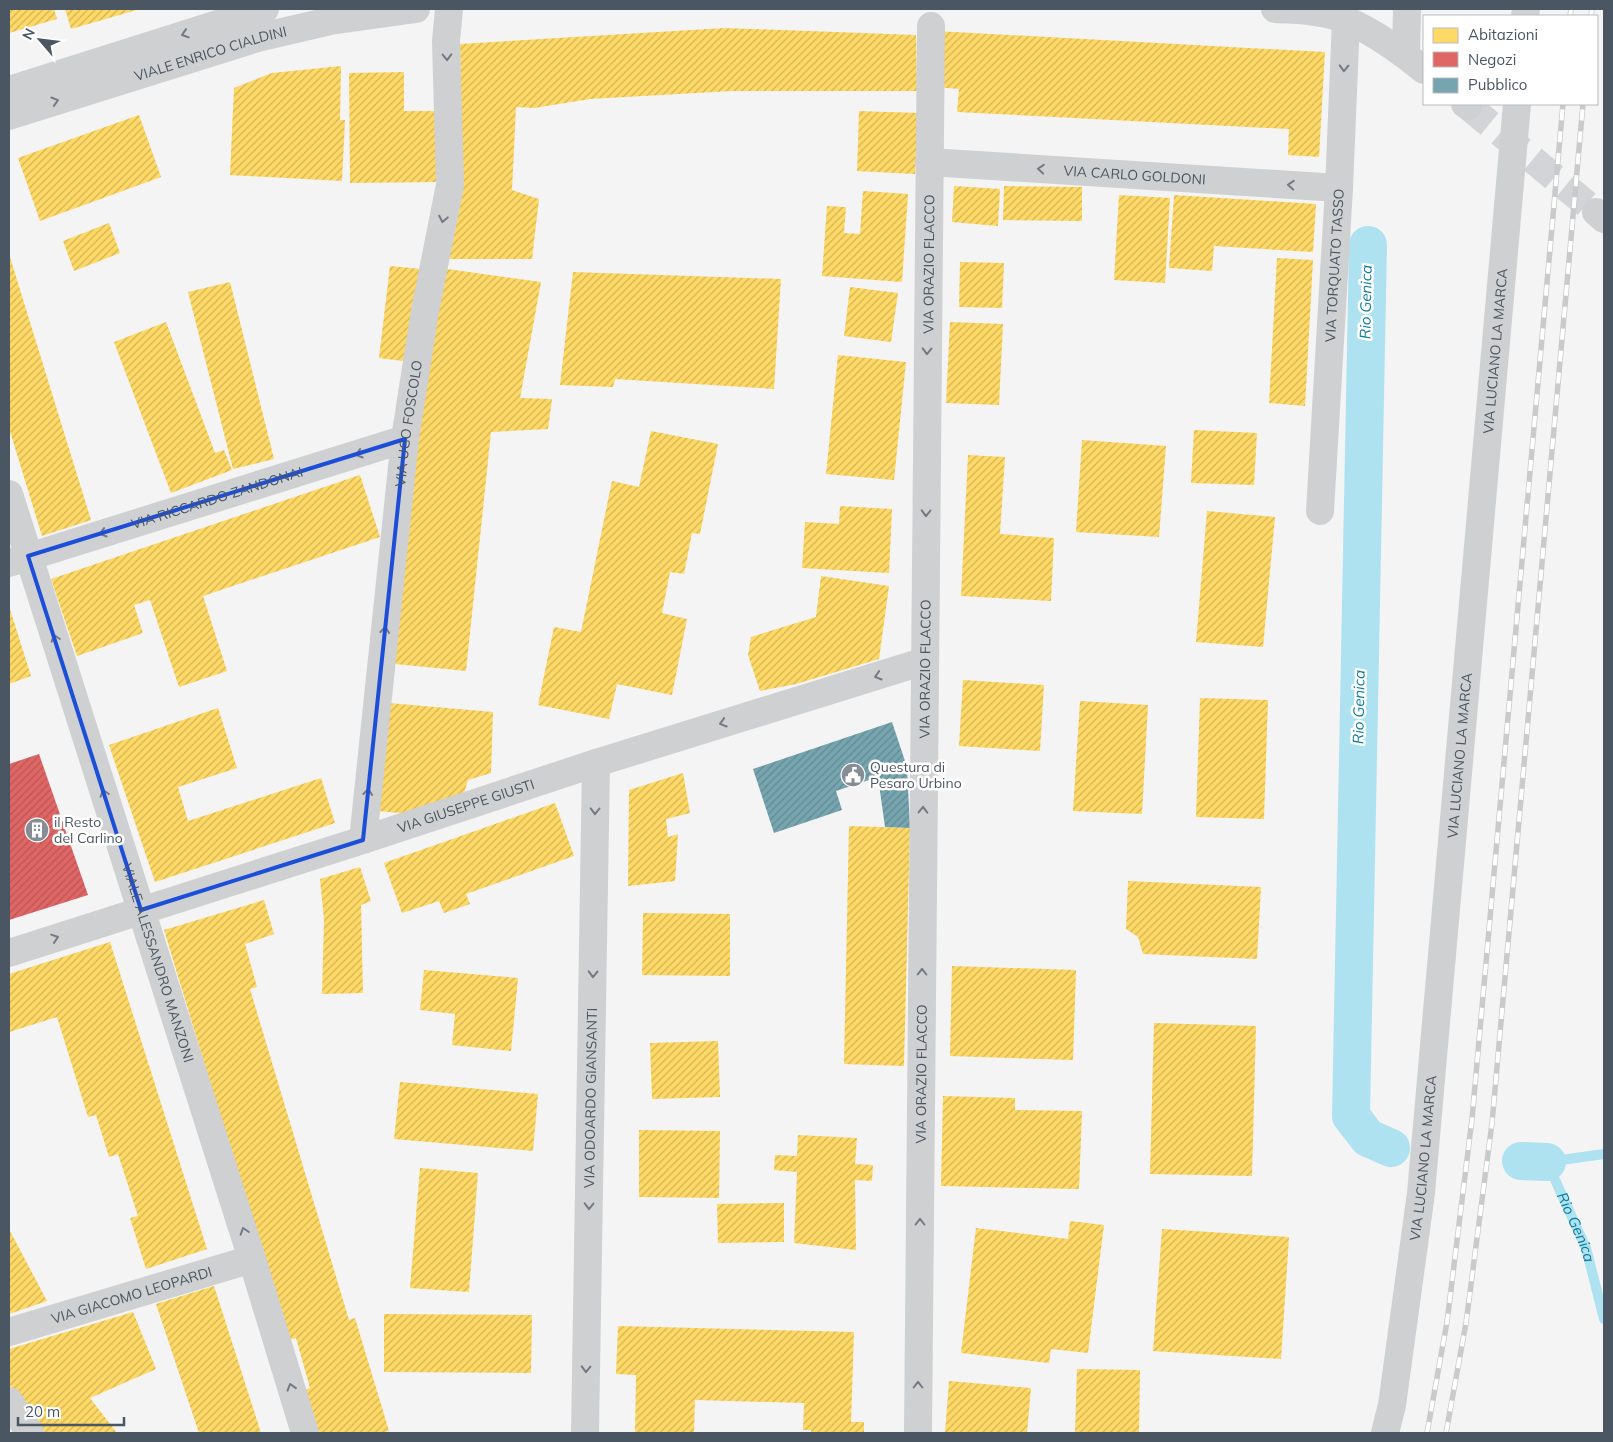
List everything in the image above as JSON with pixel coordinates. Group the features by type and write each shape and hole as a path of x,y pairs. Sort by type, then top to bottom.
{"street":[{"name":"VIALE ENRICO CIALDINI","path":"9,90 224,15 265,9"},
{"path":"330,21 360,9"},
{"name":"VIALE ENRICO CIALDINI","path":"9,116 261,37 330,21 416,9"},
{"name":"VIA UGO FOSCOLO","path":"363,840 405,439 425,311 450,185 446,41 449,9"},
{"path":"1275,9 1322,13 1346,20 1415,63"},
{"path":"1407,9 1415,63"},
{"name":"VIA TORQUATO TASSO","path":"1320,512 1339,188 1346,20"},
{"name":"VIA ORAZIO FLACCO","path":"918,1433 931,26"},
{"name":"VIA LUCIANO LA MARCA","path":"1385,1433 1392,1405 1421,1193 1517,105"},
{"name":"VIA CARLO GOLDONI","path":"929,162 1339,188"},
{"name":"VIA RICCARDO ZANDONAI","path":"19,559 405,439"},
{"name":"VIALE ALESSANDRO MANZONI","path":"9,494 19,559 142,910 305,1433"},
{"name":"VIA GIUSEPPE GIUSTI","path":"9,953 363,840 596,763 925,661"},
{"name":"VIA ODOARDO GIANSANTI","path":"585,1433 596,763"},
{"name":"VIA GIACOMO LEOPARDI","path":"9,1332 252,1259"},
{"path":"9,1401 30,1433"}],"highlighted area":[{"path":"405,439 363,840 141,910 28,556"}],"building: Abitazioni":[{"path":"9,9 54,9 57,19 9,33"},
{"path":"65,9 140,9 71,29"},
{"path":"725,28 916,35 917,91 732,91 590,99 534,108 516,107 512,190 539,199 532,259 449,259 463,191 460,44"},
{"path":"936,31 1325,52 1319,157 1288,155 1289,129 957,112 959,89 935,87"},
{"path":"341,66 340,120 345,120 342,181 230,175 234,88 272,73"},
{"path":"404,72 404,111 437,111 438,182 350,183 349,73"},
{"path":"859,111 918,113 915,174 857,171"},
{"path":"139,115 161,177 40,221 18,158"},
{"path":"954,186 1000,189 998,226 952,222"},
{"path":"1004,186 1082,187 1082,221 1003,220"},
{"path":"863,191 908,194 902,282 822,276 827,206 846,207 844,233 860,234"},
{"path":"1119,195 1170,198 1165,283 1114,280"},
{"path":"1174,195 1316,204 1313,252 1214,246 1212,271 1169,268"},
{"path":"109,223 120,253 74,271 63,241"},
{"path":"9,254 91,520 42,536 9,428"},
{"path":"1277,258 1313,260 1305,406 1269,403"},
{"path":"960,262 1004,263 1002,308 959,307"},
{"path":"390,266 422,269 411,362 379,358"},
{"path":"447,269 541,282 520,398 552,399 548,429 491,432 466,671 395,664 420,425 436,316"},
{"path":"573,272 781,279 774,389 615,379 613,387 560,385"},
{"path":"230,282 274,459 233,469 188,292"},
{"path":"850,287 898,293 891,342 844,336"},
{"path":"166,322 215,453 224,450 232,470 171,493 114,342"},
{"path":"950,322 1003,324 999,405 946,403"},
{"path":"838,355 906,362 894,480 826,474"},
{"path":"1194,430 1257,433 1254,485 1191,483"},
{"path":"651,431 718,444 700,534 692,533 684,574 670,572 662,613 687,619 672,695 617,684 609,719 538,705 554,627 581,632 612,481 639,487"},
{"path":"1082,440 1166,446 1159,537 1076,532"},
{"path":"968,455 1005,457 1000,534 1054,538 1051,601 961,596"},
{"path":"360,475 380,537 203,596 227,671 179,687 150,600 134,605 143,633 77,656 51,579"},
{"path":"840,506 892,509 889,573 802,568 805,522 839,524"},
{"path":"1207,511 1275,517 1263,647 1196,642"},
{"path":"821,576 889,586 879,659 796,684 760,691 748,655 751,637 816,617"},
{"path":"9,606 31,676 9,684"},
{"path":"963,680 1044,685 1040,751 959,746"},
{"path":"1200,698 1268,700 1264,819 1196,817"},
{"path":"1080,701 1148,705 1142,814 1073,811"},
{"path":"389,703 493,712 491,773 468,780 463,797 411,814 378,811"},
{"path":"218,708 237,768 178,787 188,821 321,778 335,823 155,882 109,745"},
{"path":"683,773 690,813 666,819 668,837 678,834 675,881 628,886 629,790"},
{"path":"555,803 574,856 466,894 470,904 444,913 439,901 402,913 384,863"},
{"path":"849,826 910,828 904,1066 844,1064"},
{"path":"360,867 371,901 361,905 363,993 322,994 324,920 320,879"},
{"path":"1128,881 1261,887 1257,959 1143,954 1138,937 1126,929"},
{"path":"264,900 274,934 245,944 257,987 250,989 349,1320 355,1318 389,1431 381,1433 313,1433 301,1391 310,1388 296,1338 288,1340 164,930"},
{"path":"643,913 730,914 730,976 642,975"},
{"path":"110,942 207,1249 146,1269 130,1218 138,1216 118,1154 109,1157 96,1115 88,1117 57,1017 9,1032 9,974"},
{"path":"952,966 1076,970 1073,1060 950,1056"},
{"path":"424,970 518,978 511,1051 452,1045 455,1014 420,1010"},
{"path":"1154,1023 1256,1026 1252,1176 1150,1174"},
{"path":"718,1041 720,1097 652,1099 650,1043"},
{"path":"400,1082 538,1094 533,1151 394,1139"},
{"path":"943,1096 1015,1098 1015,1110 1082,1111 1079,1189 941,1186"},
{"path":"639,1130 720,1131 719,1198 639,1197"},
{"path":"798,1135 857,1138 855,1164 873,1165 872,1181 855,1180 856,1250 794,1243 797,1172 774,1170 775,1155 797,1156"},
{"path":"420,1168 478,1173 469,1292 410,1288"},
{"path":"784,1203 784,1242 718,1243 717,1204"},
{"path":"1070,1221 1104,1225 1088,1353 1051,1349 1049,1363 961,1353 976,1228 1068,1239"},
{"path":"9,1229 47,1301 9,1314"},
{"path":"1162,1229 1289,1237 1281,1359 1153,1351"},
{"path":"214,1286 261,1433 199,1433 156,1304"},
{"path":"133,1312 156,1369 90,1398 117,1433 42,1433 9,1384 9,1349"},
{"path":"384,1314 532,1315 531,1373 384,1372"},
{"path":"618,1326 854,1332 851,1422 864,1422 864,1433 811,1433 811,1430 803,1430 804,1403 695,1400 694,1433 635,1433 636,1375 616,1374"},
{"path":"1077,1369 1140,1370 1139,1433 1075,1433"},
{"path":"949,1381 1031,1388 1027,1433 945,1433"}],"building: Negozi":[{"name":"il Resto del Carlino","path":"39,754 88,895 9,920 9,764"}],"building: Pubblico":[{"path":"892,722 907,767 910,828 885,827 878,777 836,791 842,810 774,833 753,769"}],"waterway":[{"name":"Rio Genica","path":"1368,245 1351,1116 1368,1138 1391,1148"},
{"name":"Rio Genica","path":"1604,1154 1547,1162 1586,1248 1604,1319"},
{"name":"Rio Genica","path":"1521,1161 1547,1162"}],"tunnel":[{"path":"1468,106 1596,212"}],"railway":[{"path":"1570,15 1571,9"},
{"path":"1591,15 1592,9"},
{"path":"1427,1433 1447,1322 1472,1119 1563,105"},
{"path":"1446,1433 1466,1323 1492,1123 1583,105"}],"place":[{"name":"Questura di Pesaro Urbino","path":"853,775"},
{"name":"il Resto del Carlino","path":"37,830"}]}
